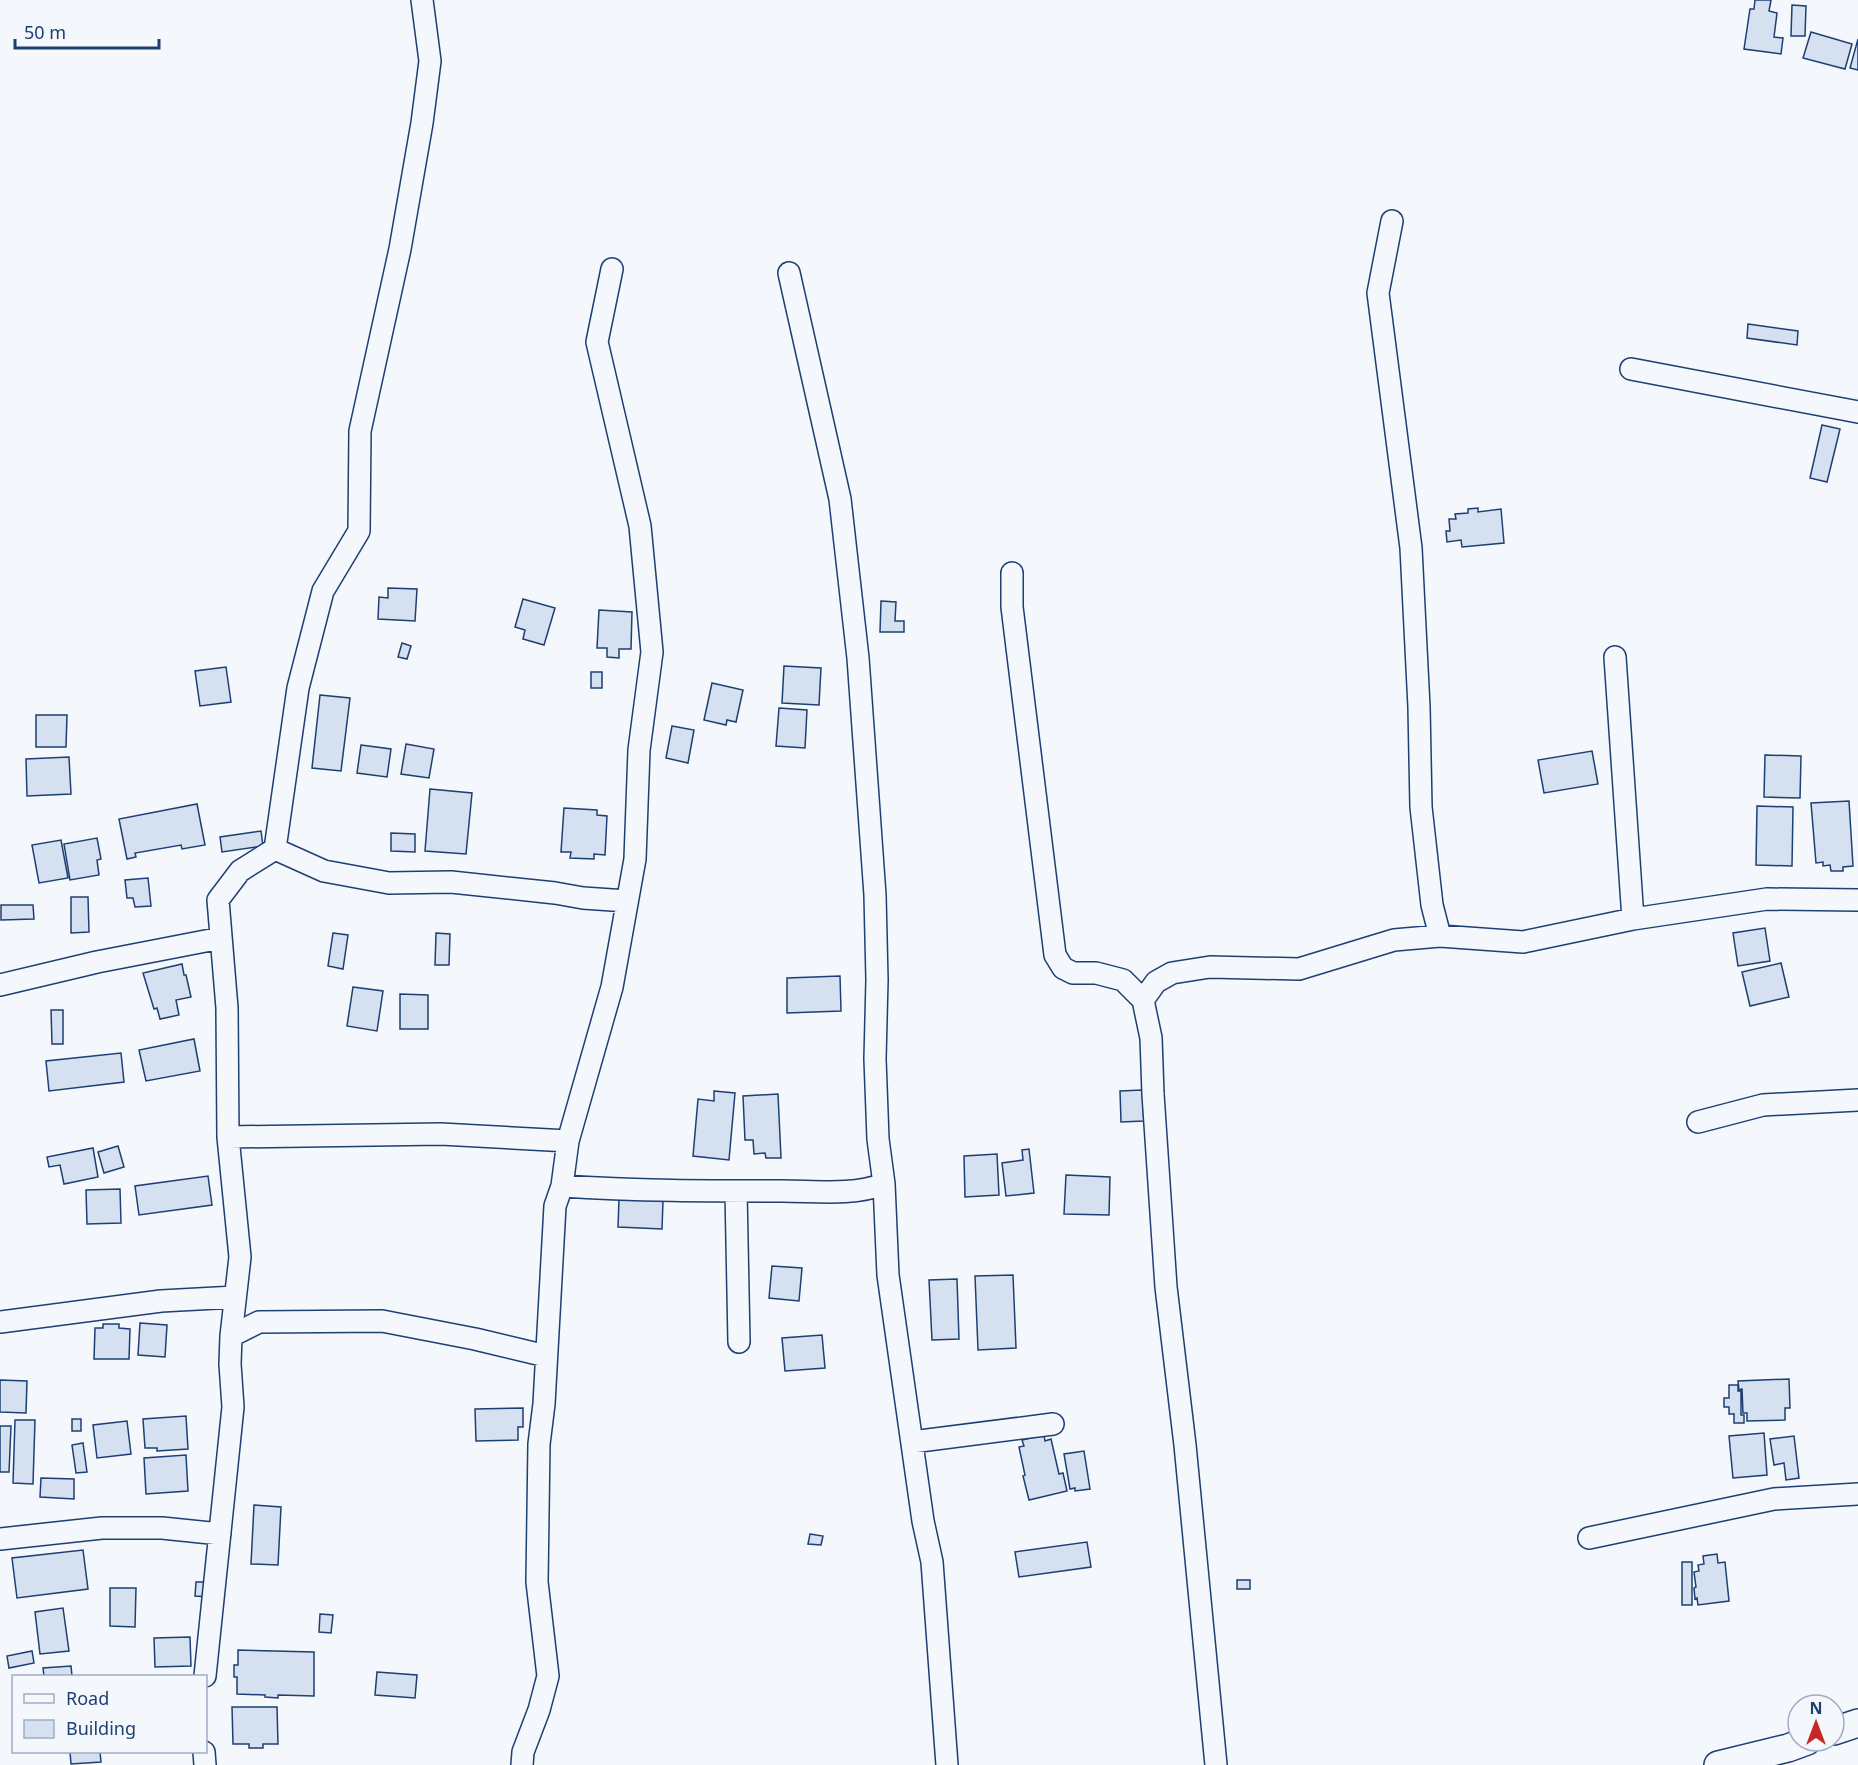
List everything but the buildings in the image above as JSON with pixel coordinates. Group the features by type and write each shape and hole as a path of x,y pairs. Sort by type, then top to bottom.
{"main road":[{"path":"1718,1765 1786,1748"}],"street":[{"path":"205,1675 233,1407 231,1336 240,1257 228,1137 227,1008 218,900 240,871 275,849 298,688 323,591 358,531 360,431 400,249 422,123 430,61 422,0"},
{"path":"1392,220 1378,293 1411,548 1419,707 1421,807 1432,905 1440,936"},
{"path":"522,1765 523,1752 539,1710 548,1676 537,1582 539,1444 555,1206 562,1186 568,1141 612,987 635,860 639,750 652,652 640,526 597,342 612,270"},
{"path":"789,273 840,499 858,658 875,895 877,980 875,1059 878,1139 884,1184 888,1275 923,1521 932,1562 947,1765"},
{"path":"1631,369 1858,411"},
{"path":"1012,573 1014,618 1055,954 1063,969 1073,973 1096,973 1123,980 1143,1000 1151,1038 1166,1287 1185,1445 1216,1765"},
{"path":"1615,657 1633,919"},
{"path":"275,849 324,871 389,883 451,882 627,901"},
{"path":"1143,1000 1155,982 1172,973 1210,967 1299,969 1394,940 1440,936 1523,942 1633,919 1767,899 1858,900"},
{"path":"0,985 97,962 221,938"},
{"path":"1698,1122 1763,1105 1858,1100"},
{"path":"228,1137 441,1134 568,1141"},
{"path":"562,1186 736,1191 859,1191 884,1184"},
{"path":"736,1191 739,1342"},
{"path":"0,1322 161,1301 235,1297"},
{"path":"231,1336 259,1322 382,1321 475,1339 546,1356"},
{"path":"912,1442 1053,1424"},
{"path":"1589,1538 1774,1499 1858,1494"},
{"path":"0,1539 102,1528 162,1528 220,1534"}]}
